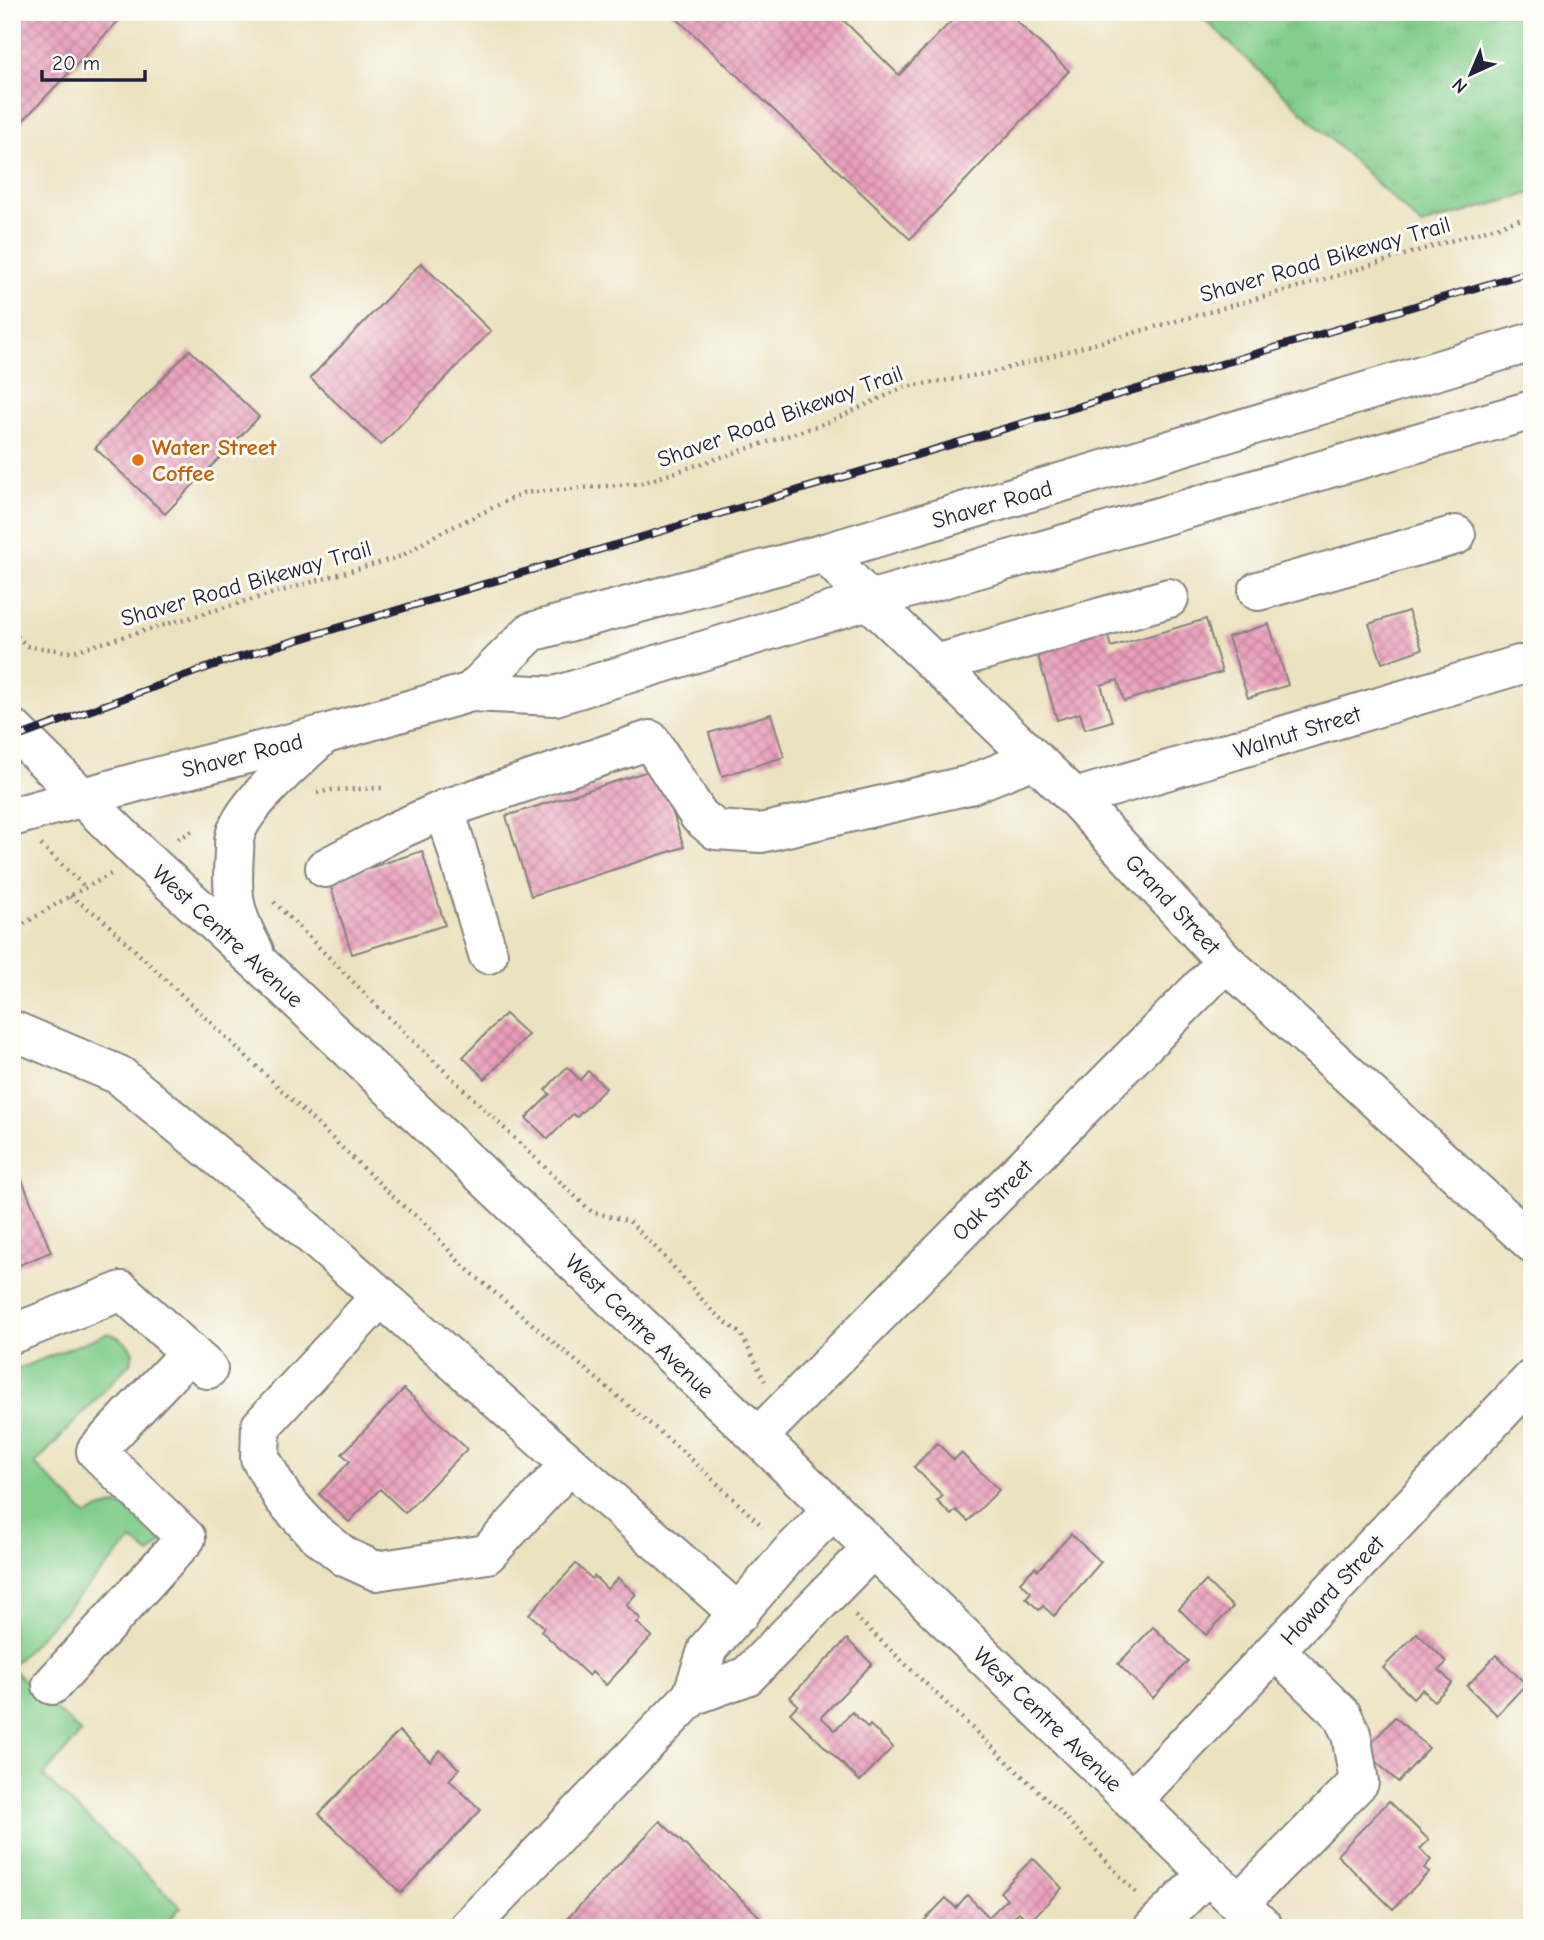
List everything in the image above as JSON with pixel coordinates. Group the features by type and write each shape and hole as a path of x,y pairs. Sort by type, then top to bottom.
{"main road":[{"name":"Shaver Road","path":"471,692 531,632 825,553 1532,342"},
{"name":"Shaver Road","path":"25,830 82,797 322,735 471,692 555,696 869,600 1532,410"},
{"path":"1258,591 1456,535"},
{"name":"Grand Street","path":"825,553 869,600 1075,798 1226,962 1532,1242"},
{"path":"936,664 1169,598"},
{"name":"Walnut Street","path":"1075,798 1519,665"},
{"name":"West Centre Avenue","path":"12,728 142,856 262,966 758,1437 1257,1921"},
{"path":"262,966 239,924 233,902 231,877 234,836 247,813 274,782 322,735"},
{"path":"325,868 445,809 650,740 699,816 716,830 761,833 969,785 1034,759"},
{"path":"445,809 488,954"},
{"name":"Oak Street","path":"758,1437 1226,962"},
{"path":"12,1030 119,1075 292,1218 739,1614"},
{"path":"12,1334 122,1291 199,1361 96,1451 186,1538 52,1685"},
{"path":"381,1296 261,1426 260,1458 283,1498 313,1531 345,1557 376,1571 487,1554 570,1464"},
{"name":"Howard Street","path":"1132,1801 1532,1379"},
{"path":"468,1928 692,1696 708,1648 790,1553 833,1510"},
{"path":"692,1696 747,1676 872,1549"},
{"path":"1257,1921 1359,1782 1351,1734 1342,1715 1275,1650"},
{"path":"1158,1924 1208,1874"}],"path":[{"name":"Shaver Road Bikeway Trail","path":"12,631 27,646 71,652 402,556 436,535 523,493 642,483 826,423 905,387 990,373 1316,282 1532,216"},
{"path":"306,795 332,790 382,788"},
{"path":"25,830 86,888"},
{"path":"12,931 142,856 196,830"},
{"path":"268,894 279,910 388,1017 592,1212 629,1221 713,1312 741,1334 768,1385 789,1405"},
{"path":"70,896 100,917 328,1135 424,1222 461,1264 687,1455 790,1553"},
{"path":"831,1593 1060,1812 1158,1924"}],"green space":[{"path":"1197,12 1532,12 1532,193 1421,225"},
{"path":"108,1333 122,1340 130,1348 133,1352 131,1362 35,1464 87,1516 111,1506 130,1508 166,1538 150,1554 132,1540 12,1666 12,1371"},
{"path":"12,1669 81,1733 43,1776 181,1907 162,1928 12,1928"}],"building":[{"path":"12,12 127,12 12,132"},
{"path":"670,12 835,12 899,75 960,12 1007,12 1069,71 910,239"},
{"path":"421,263 491,331 381,445 310,378"},
{"path":"190,350 259,417 165,514 95,448"},
{"path":"1408,611 1422,649 1382,663 1369,624"},
{"path":"1206,619 1222,672 1124,701 1118,680 1101,685 1112,721 1085,729 1080,713 1057,720 1035,646 1103,621 1111,647"},
{"path":"1269,624 1288,685 1248,698 1228,637"},
{"path":"771,714 784,757 722,776 709,733"},
{"path":"658,768 684,847 531,896 506,816"},
{"path":"422,851 445,925 352,954 329,881"},
{"path":"505,1014 528,1035 485,1079 463,1057"},
{"path":"567,1067 580,1080 588,1071 606,1088 577,1117 573,1114 548,1139 526,1118 550,1094 545,1090"},
{"path":"12,1155 51,1252 12,1268"},
{"path":"404,1389 467,1449 405,1513 380,1489 349,1522 319,1494 350,1461 342,1454"},
{"path":"937,1443 954,1460 961,1453 999,1490 968,1521 956,1510 951,1515 937,1501 943,1496 914,1467"},
{"path":"1071,1534 1101,1562 1054,1616 1043,1606 1039,1610 1026,1598 1031,1592 1020,1582 1035,1567 1038,1570"},
{"path":"576,1564 607,1589 618,1578 636,1594 626,1605 641,1619 637,1623 652,1636 606,1685 592,1672 589,1676 541,1631 544,1627 529,1614"},
{"path":"1206,1581 1233,1607 1206,1635 1179,1609"},
{"path":"1153,1627 1188,1661 1153,1698 1118,1664"},
{"path":"1417,1633 1447,1662 1439,1670 1452,1683 1434,1701 1422,1689 1413,1698 1383,1668"},
{"path":"847,1639 872,1664 821,1717 835,1730 852,1712 893,1747 860,1781 790,1713 798,1705 790,1697"},
{"path":"1496,1655 1526,1684 1497,1715 1467,1686"},
{"path":"1395,1717 1429,1748 1398,1782 1364,1751"},
{"path":"399,1731 430,1761 440,1750 459,1769 449,1780 481,1810 401,1893 319,1814"},
{"path":"1389,1801 1429,1840 1420,1849 1431,1860 1424,1868 1429,1872 1393,1909 1337,1855"},
{"path":"660,1821 761,1918 752,1928 564,1928 561,1925"},
{"path":"1033,1858 1062,1888 1029,1922 1019,1912 1003,1928 922,1928 920,1925 946,1898 956,1908 967,1895 989,1917 1007,1899 1000,1892"}],"railway":[{"path":"12,739 217,664 1532,271"}],"place":[{"name":"Water Street Coffee","path":"138,460"}]}
